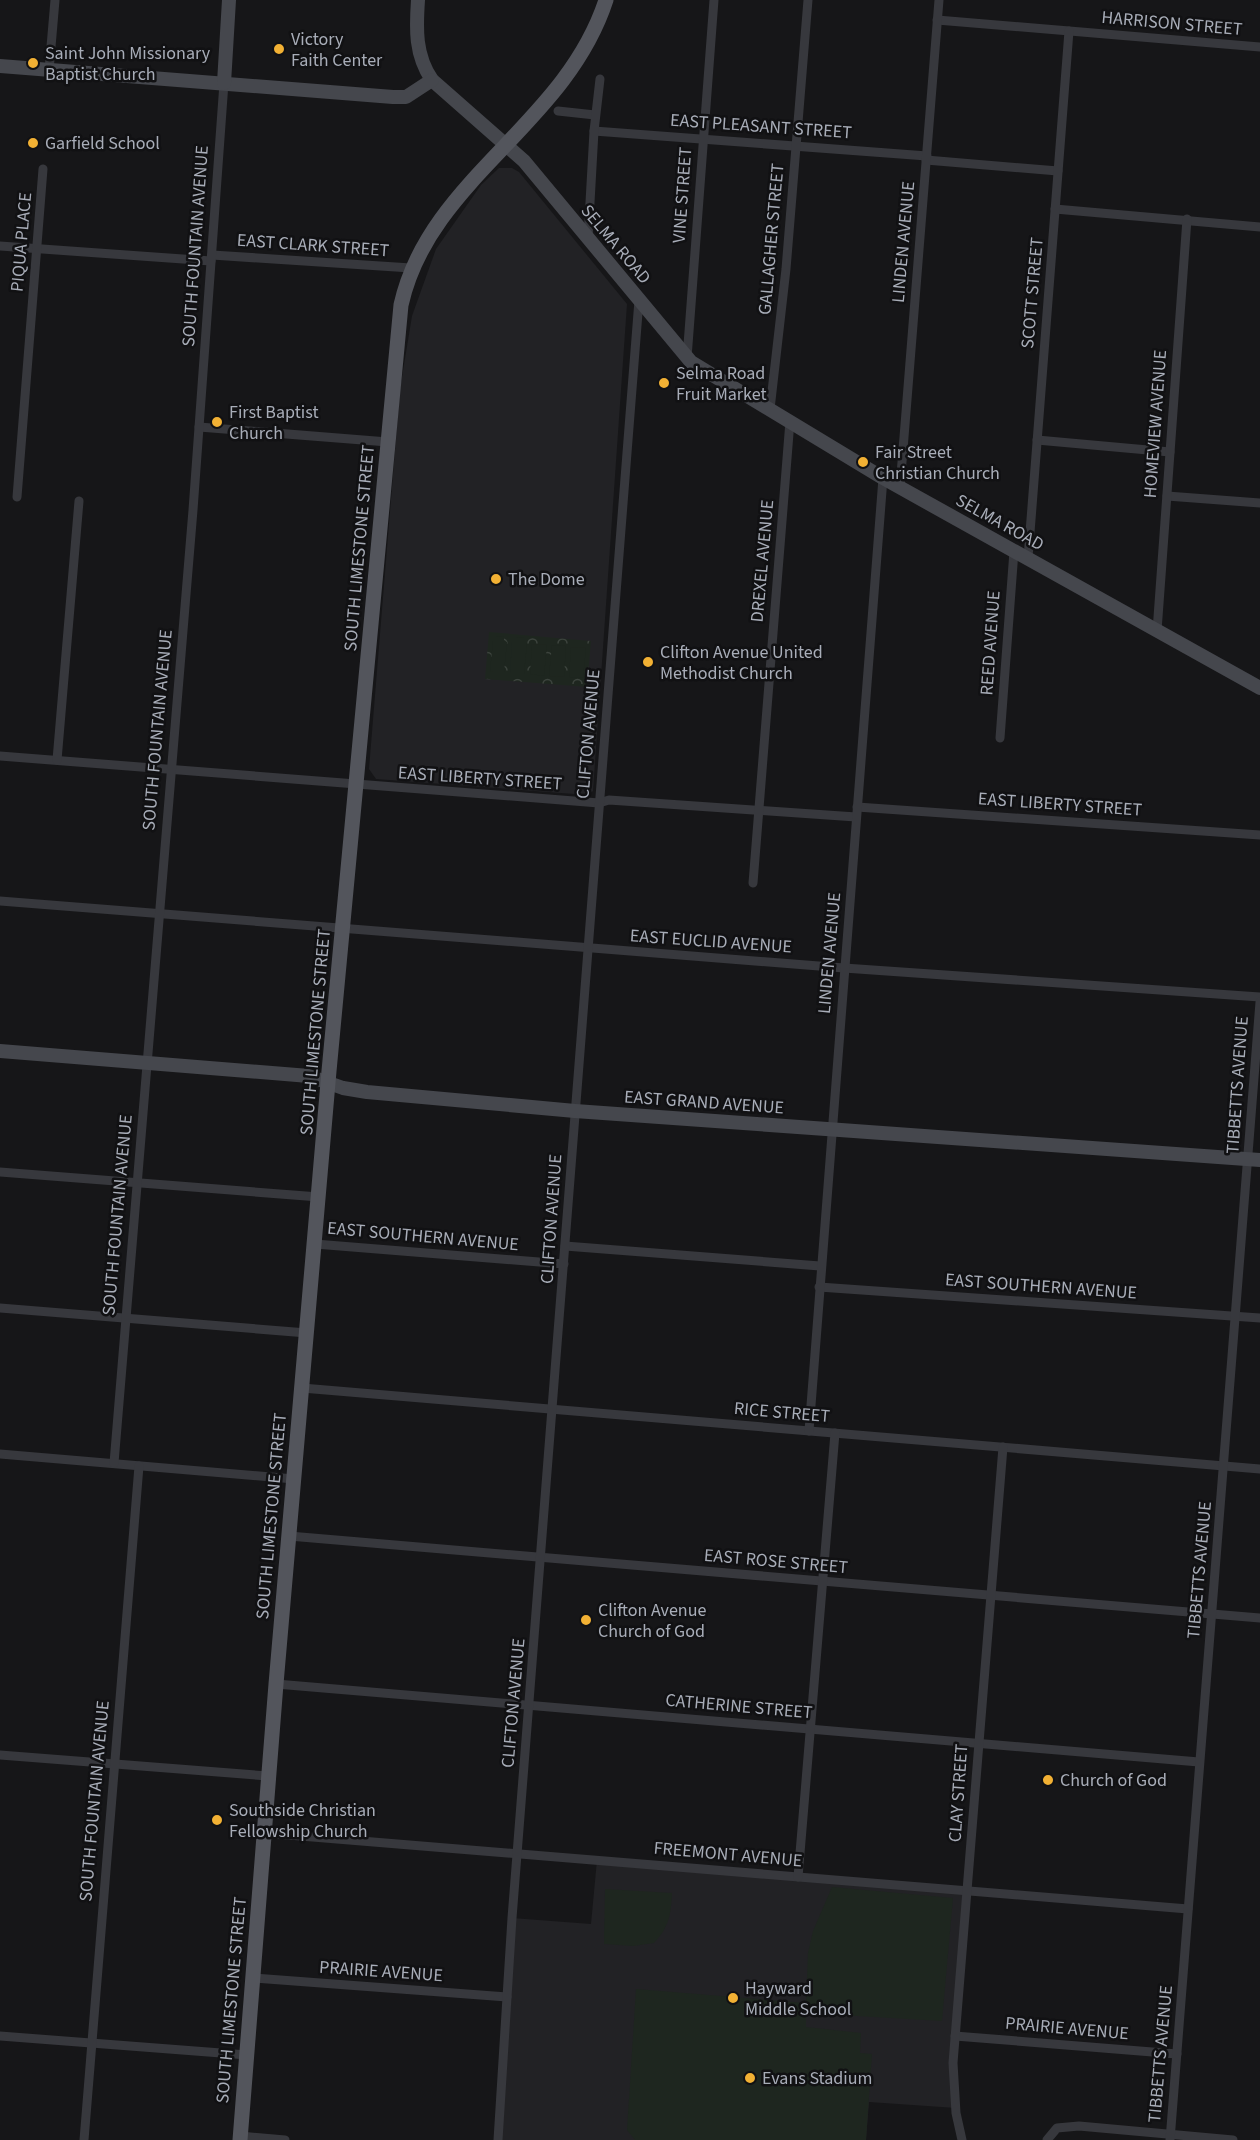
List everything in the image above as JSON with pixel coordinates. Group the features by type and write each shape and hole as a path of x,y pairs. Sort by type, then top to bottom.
{"main road":[{"name":"SOUTH LIMESTONE STREET","path":"240,2138 268,1776 328,1083 358,785 401,305 411,268 444,214 538,113 572,70 595,29 606,0"}],"street":[{"path":"50,70 55,0"},
{"name":"SOUTH FOUNTAIN AVENUE","path":"114,1463 199,427 229,0"},
{"path":"418,0 418,46 432,80 508,144"},
{"name":"VINE STREET","path":"687,358 714,0"},
{"name":"GALLAGHER STREET","path":"770,409 808,0"},
{"name":"LINDEN AVENUE","path":"900,487 939,0"},
{"name":"HARRISON STREET","path":"937,20 1260,47"},
{"name":"SCOTT STREET","path":"1028,558 1070,31"},
{"path":"0,66 406,97 432,80"},
{"path":"588,238 594,132 600,80"},
{"path":"558,111 596,115"},
{"name":"EAST PLEASANT STREET","path":"594,132 796,147 1058,171"},
{"name":"SELMA ROAD","path":"508,144 687,358 883,478 1260,688"},
{"name":"PIQUA PLACE","path":"16,497 43,169"},
{"path":"1055,208 1260,227"},
{"name":"HOMEVIEW AVENUE","path":"1157,631 1187,219"},
{"name":"EAST CLARK STREET","path":"0,246 411,268"},
{"name":"CLIFTON AVENUE","path":"498,2140 598,803 639,300"},
{"name":"DREXEL AVENUE","path":"753,883 790,421"},
{"path":"199,427 388,442"},
{"path":"1037,440 1170,452"},
{"name":"LINDEN AVENUE","path":"809,1431 820,1266 883,478"},
{"path":"1167,496 1260,503"},
{"path":"57,760 79,501"},
{"name":"REED AVENUE","path":"1000,738 1014,550"},
{"name":"EAST LIBERTY STREET","path":"0,756 598,803 609,800 856,817"},
{"name":"EAST LIBERTY STREET","path":"857,807 1260,835"},
{"name":"EAST EUCLID AVENUE","path":"0,901 844,968 1260,997"},
{"name":"TIBBETTS AVENUE","path":"1170,2137 1236,1316 1254,1160 1260,1002"},
{"name":"EAST GRAND AVENUE","path":"0,1051 309,1076 367,1092 575,1111 1254,1160"},
{"name":"EAST SOUTHERN AVENUE","path":"0,1172 319,1197"},
{"name":"EAST SOUTHERN AVENUE","path":"315,1244 564,1264"},
{"path":"565,1245 820,1266"},
{"name":"EAST SOUTHERN AVENUE","path":"819,1287 1260,1318"},
{"path":"0,1308 307,1333"},
{"name":"RICE STREET","path":"302,1388 1260,1469"},
{"path":"798,1877 835,1433"},
{"name":"CLAY STREET","path":"962,2140 953,2084 955,2036 1003,1448"},
{"path":"0,1454 294,1479"},
{"name":"SOUTH FOUNTAIN AVENUE","path":"84,2140 139,1466"},
{"name":"EAST ROSE STREET","path":"289,1536 1260,1618"},
{"name":"CATHERINE STREET","path":"276,1684 1199,1762"},
{"path":"0,1755 268,1776"},
{"name":"FREEMONT AVENUE","path":"264,1833 1188,1909"},
{"name":"PRAIRIE AVENUE","path":"253,1978 507,1997"},
{"path":"0,2036 247,2055"},
{"name":"PRAIRIE AVENUE","path":"955,2036 1177,2054"},
{"path":"1047,2140 1055,2129 1079,2126 1170,2137 1233,2140"},
{"path":"240,2138 285,2140"}],"shaded area":[{"name":"The Dome","path":"499,168 512,168 519,172 627,304 593,791 588,795 376,779 369,769 400,389 412,316 436,249 481,185"},
{"name":"Hayward Middle School","path":"597,1860 967,1891 955,2036 956,2108 869,2102 866,2140 498,2140 512,1918 591,1924"}],"green space":[{"path":"489,632 591,641 587,687 485,679"},
{"path":"496,636 504,637 504,641 507,642 504,672 501,672 501,677 493,677 493,672 490,671 493,641 496,641"},
{"path":"516,637 524,638 524,643 527,643 524,674 521,674 521,679 513,678 513,673 510,673 512,642 516,642"},
{"path":"532,644 547,645 544,676 530,674"},
{"path":"552,645 566,646 564,677 549,676"},
{"path":"571,647 586,648 583,678 569,677"},
{"name":"Evans Stadium","path":"832,1887 953,1898 942,2021 806,2013 806,2027 861,2033 860,2053 872,2054 866,2140 635,2140 627,2130 636,1989 806,2003 808,1953 813,1931"},
{"path":"605,1889 672,1893 668,1920 654,1943 633,1946 604,1944"}],"place":[{"name":"Victory Faith Center","path":"279,49"},
{"name":"Saint John Missionary Baptist Church","path":"33,63"},
{"name":"Garfield School","path":"33,143"},
{"name":"Selma Road Fruit Market","path":"664,383"},
{"name":"First Baptist Church","path":"217,422"},
{"name":"Fair Street Christian Church","path":"863,462"},
{"name":"The Dome","path":"496,579"},
{"name":"Clifton Avenue United Methodist Church","path":"648,662"},
{"name":"Clifton Avenue Church of God","path":"586,1620"},
{"name":"Church of God","path":"1048,1780"},
{"name":"Southside Christian Fellowship Church","path":"217,1820"},
{"name":"Hayward Middle School","path":"733,1998"},
{"name":"Evans Stadium","path":"750,2078"}]}
